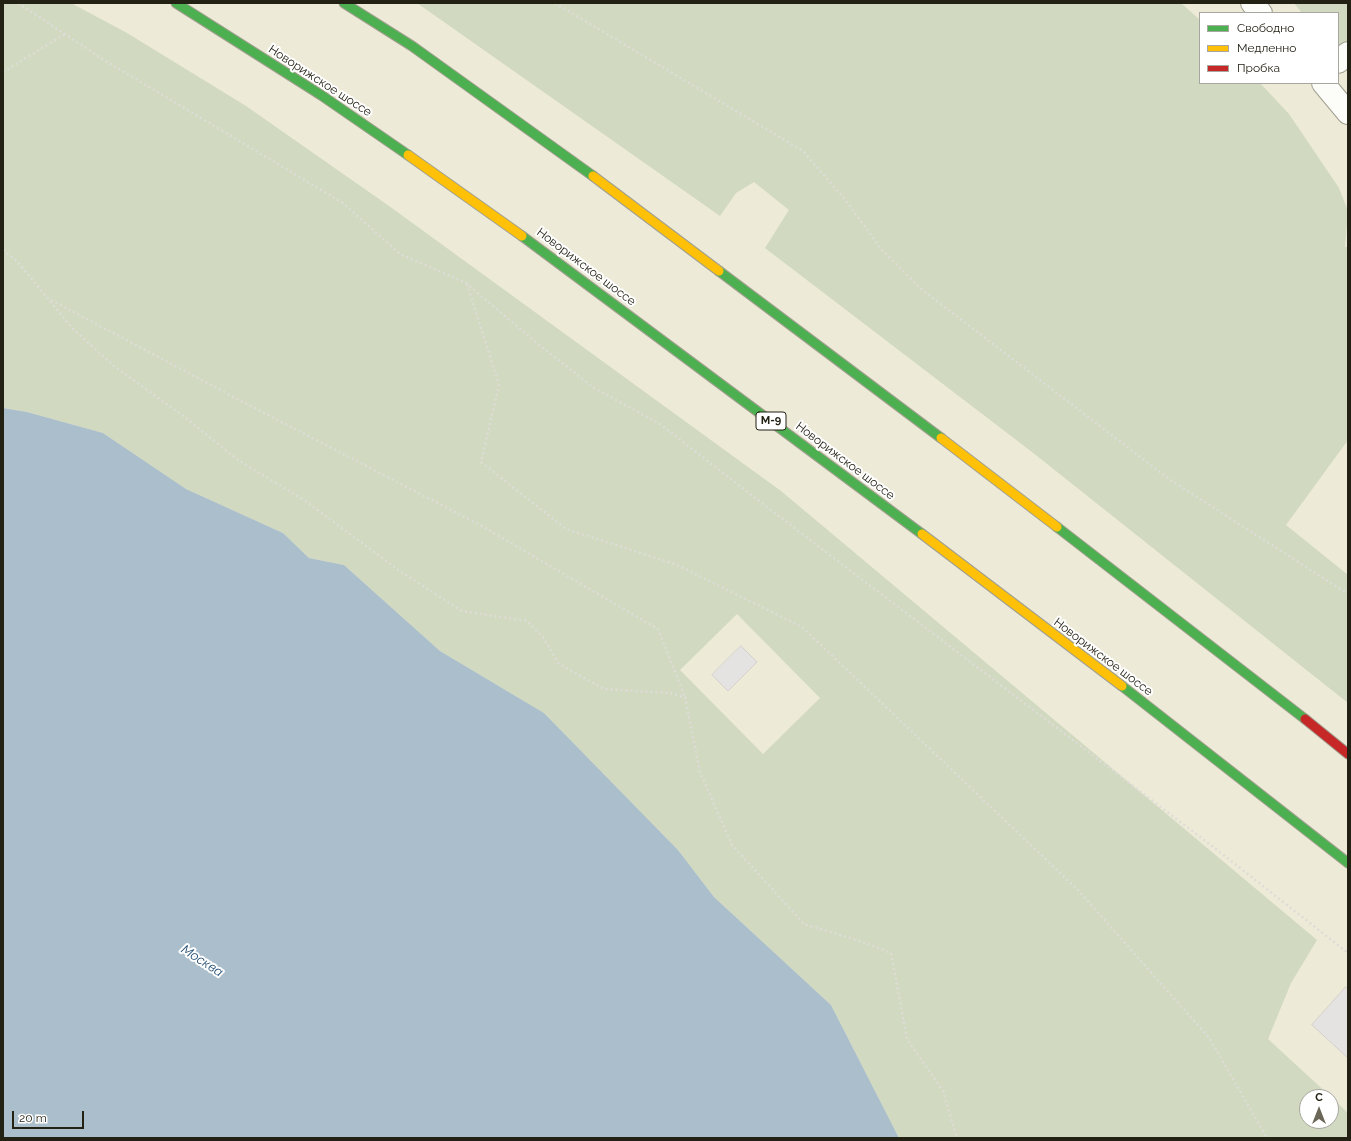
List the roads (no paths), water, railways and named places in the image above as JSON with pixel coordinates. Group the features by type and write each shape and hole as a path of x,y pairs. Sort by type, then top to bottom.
{"highway":[{"name":"Новорижское шоссе","path":"176,3 358,120 520,233 910,525 1226,766 1348,863"},
{"path":"344,3 412,46 567,157 925,425 1283,701 1348,754"}],"street":[{"path":"1252,3 1260,12"},
{"path":"1339,61 1348,53"},
{"path":"1324,84 1348,113"}],"water":[{"name":"Москва","path":"3,408 27,412 103,433 186,489 283,533 309,558 344,565 440,651 544,713 678,850 714,897 831,1005 899,1138 3,1138"}]}
